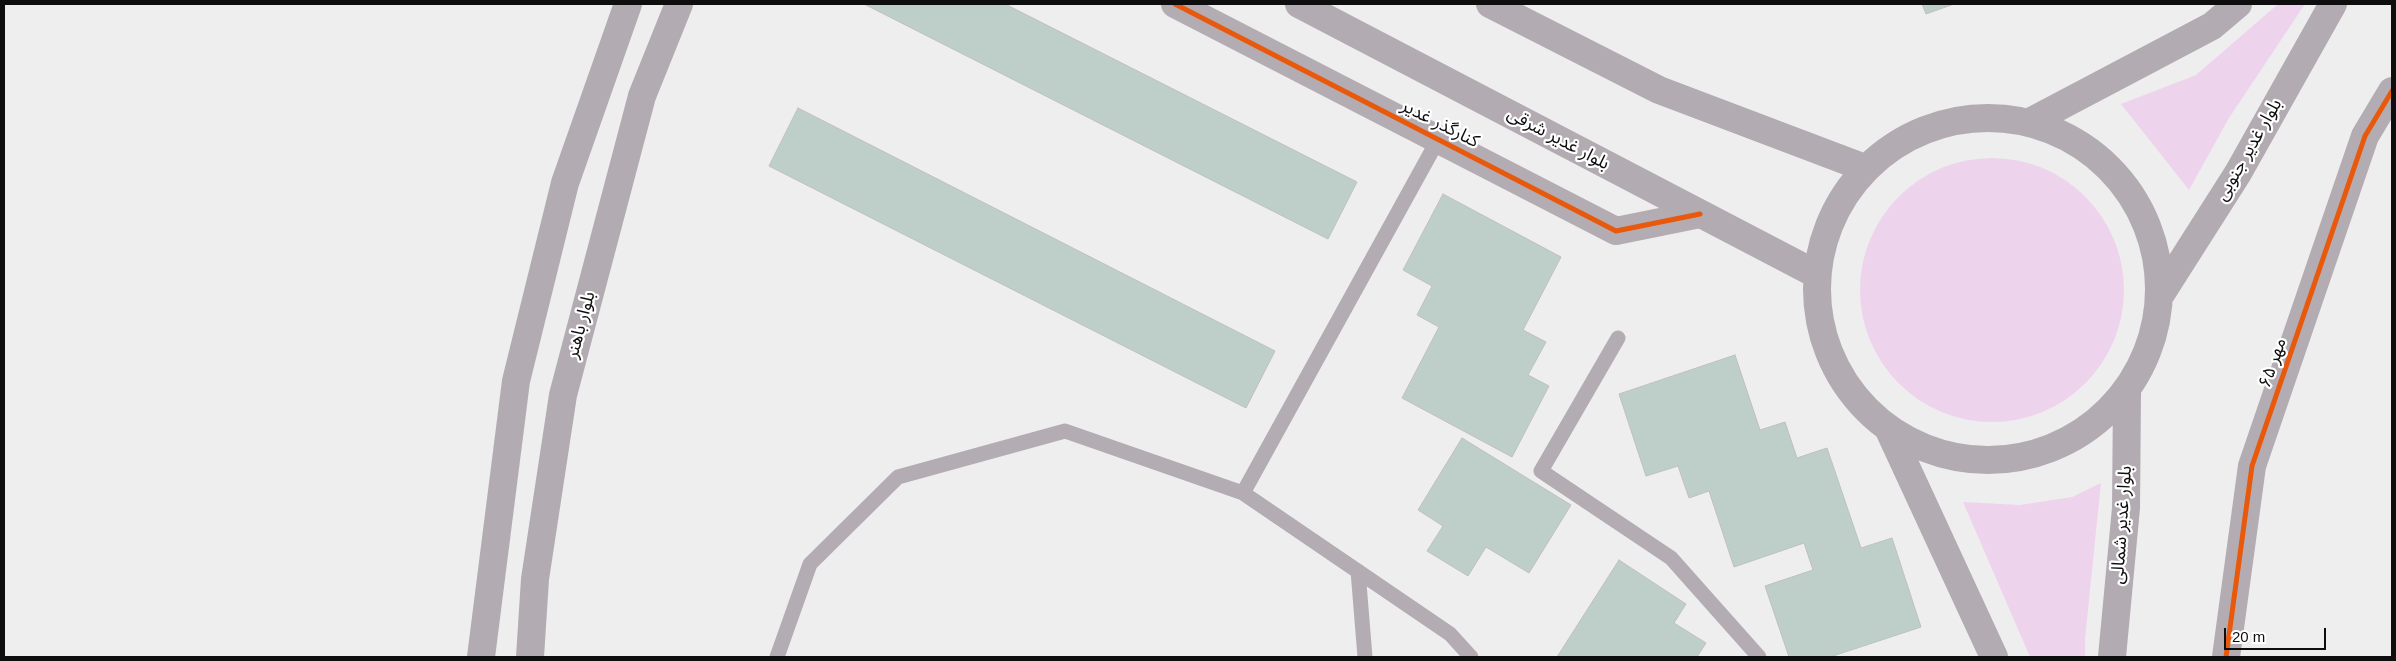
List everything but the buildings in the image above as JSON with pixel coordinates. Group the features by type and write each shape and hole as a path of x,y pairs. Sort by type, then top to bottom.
{"main road":[{"path":"481,657 516,381 565,183 628,4"},
{"name":"بلوار باهنر","path":"530,657 535,579 563,395 642,96 679,4"},
{"name":"بلوار غدیر شرقی","path":"1299,4 1816,274"},
{"path":"1490,4 1660,90 1865,168"},
{"path":"2030,122 2212,26 2238,4"},
{"name":"بلوار غدیر جنوبی","path":"2161,294 2238,172 2333,4"},
{"path":"1970,117 2030,122 2085,146 2128,188 2154,242 2161,294 2151,346 2127,393 2088,430 2041,454 1988,462 1936,454 1889,430 1846,388 1821,334 1816,274 1831,217 1865,168 1913,133 1970,117"},
{"name":"بلوار غدیر شمالی","path":"2112,657 2126,508 2127,393"},
{"path":"1889,430 1994,657"}],"street":[{"name":"کنارگذر غدیر","path":"1174,4 1439,138 1616,231 1700,214"},
{"name":"مهر ۶۵","path":"2226,657 2252,466 2364,136 2392,91"}],"lane":[{"path":"1243,493 1439,138"},
{"path":"1618,338 1541,471 1671,558 1759,657"},
{"path":"777,657 810,564 898,477 1064,431 1243,493 1450,634 1471,657"},
{"path":"1358,572 1365,657"}],"shaded area":[{"path":"2278,4 2305,4 2229,118 2189,190 2121,104 2196,75"},
{"path":"1992,158 2018,161 2042,168 2076,188 2094,206 2114,240 2121,264 2124,290 2121,316 2114,340 2094,374 2076,392 2042,412 2018,419 1992,422 1966,419 1942,412 1908,392 1890,374 1870,340 1863,316 1860,290 1863,264 1870,240 1890,206 1908,188 1942,168 1966,161"},
{"path":"2101,483 2085,639 2085,657 2030,657 1963,502 2020,505 2072,497"}],"cycle path":[{"path":"1175,4 1616,231 1700,214"},
{"path":"2226,657 2252,466 2365,136 2392,91"}]}
